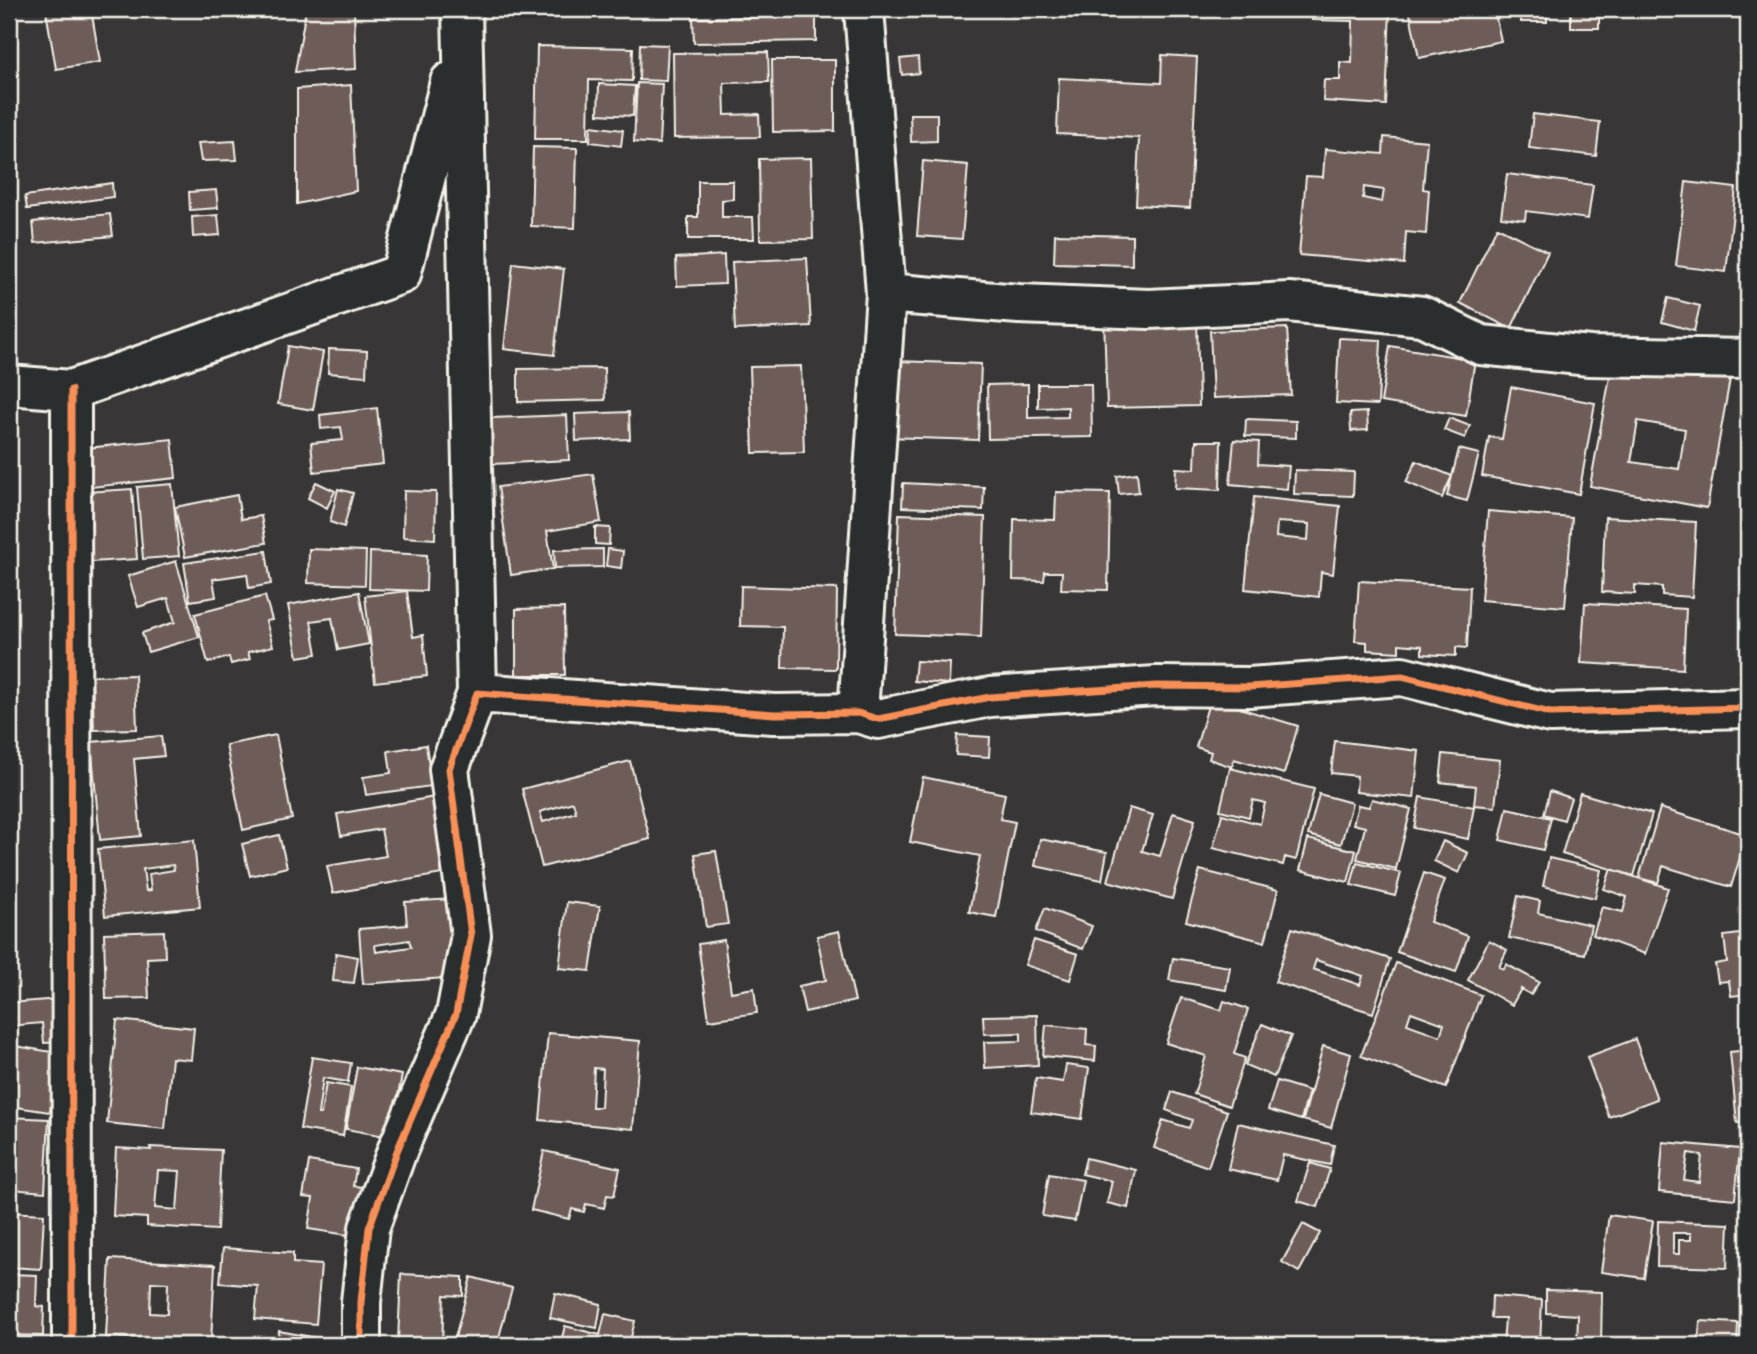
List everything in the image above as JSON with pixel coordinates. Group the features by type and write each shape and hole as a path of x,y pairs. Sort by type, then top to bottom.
{"street":[{"path":"858,713 887,293 864,9"},
{"path":"9,385 71,390 401,274 462,22"},
{"path":"361,1345 361,1302 369,1228 407,1127 456,1014 471,935 449,769 477,693 462,22"},
{"path":"887,293 1019,304 1149,309 1290,302 1422,316 1481,345 1590,356 1748,359"},
{"path":"71,390 72,1345"},
{"path":"477,693 774,714 858,713 878,719 990,697 1156,686 1249,687 1402,676 1550,713 1748,708"}],"building":[{"path":"91,9 100,62 56,69 46,11"},
{"path":"306,9 354,9 356,69 295,72"},
{"path":"524,9 615,9 615,10 525,16"},
{"path":"1313,9 1390,9 1386,105 1323,101 1324,80 1340,80 1340,62 1352,63 1353,21 1312,20"},
{"path":"1409,9 1494,9 1501,41 1419,58"},
{"path":"1521,9 1599,9 1599,28 1571,28 1571,13 1547,12 1547,22 1521,22"},
{"path":"816,16 816,41 694,43 693,18"},
{"path":"640,44 668,45 666,81 639,80"},
{"path":"537,46 633,48 632,81 589,80 588,139 535,139"},
{"path":"768,52 769,82 724,83 725,115 759,114 760,137 674,138 673,53"},
{"path":"1162,55 1197,57 1190,208 1136,205 1139,138 1057,134 1059,78 1161,83"},
{"path":"918,57 919,73 902,75 900,59"},
{"path":"772,60 835,60 835,131 773,132"},
{"path":"637,83 662,84 659,144 634,142"},
{"path":"599,84 635,86 633,116 598,114"},
{"path":"351,85 356,191 297,204 297,89"},
{"path":"910,114 937,114 937,141 911,142"},
{"path":"1533,114 1600,122 1596,156 1529,148"},
{"path":"591,126 623,130 621,146 590,142"},
{"path":"1384,137 1427,141 1423,189 1429,190 1426,234 1406,232 1404,264 1299,255 1306,176 1323,177 1325,149 1383,154","holes":["1364,187 1384,190 1382,202 1363,198"]},
{"path":"235,141 237,160 201,161 198,143"},
{"path":"533,147 577,148 575,228 531,226"},
{"path":"811,158 813,239 760,240 759,159"},
{"path":"923,161 968,165 962,239 917,236"},
{"path":"1507,174 1593,185 1588,219 1526,211 1525,220 1501,217"},
{"path":"698,181 733,181 733,199 722,200 722,217 753,217 754,239 688,239 688,217 698,217"},
{"path":"1686,182 1736,188 1726,272 1676,266"},
{"path":"112,183 113,197 27,209 25,196"},
{"path":"216,190 218,208 190,210 189,192"},
{"path":"110,214 113,236 35,243 33,222"},
{"path":"218,215 220,235 193,237 192,217"},
{"path":"1497,227 1548,252 1511,329 1460,303"},
{"path":"1055,234 1132,236 1132,265 1054,263"},
{"path":"724,255 725,284 677,286 676,258"},
{"path":"807,258 811,326 735,330 732,262"},
{"path":"513,263 564,269 554,355 504,349"},
{"path":"1668,298 1700,306 1694,331 1662,322"},
{"path":"1197,317 1199,406 1107,408 1104,319"},
{"path":"1287,328 1291,395 1213,398 1210,331"},
{"path":"1339,338 1381,340 1378,405 1336,403"},
{"path":"288,346 323,352 313,410 278,404"},
{"path":"1390,346 1475,360 1466,416 1381,402"},
{"path":"329,349 367,351 366,376 328,373"},
{"path":"897,361 981,364 978,440 886,437"},
{"path":"1645,363 1730,379 1707,508 1590,486 1611,371 1643,378","holes":["1638,421 1685,429 1679,469 1631,462"]},
{"path":"801,366 804,452 753,453 750,367"},
{"path":"604,368 605,400 518,402 518,369"},
{"path":"1028,384 1028,418 1068,417 1068,407 1038,408 1038,384 1091,384 1092,437 988,439 987,385"},
{"path":"1511,387 1595,403 1579,494 1482,476 1489,437 1502,439"},
{"path":"1748,401 1748,436 1745,435"},
{"path":"377,408 383,464 314,472 311,443 343,440 341,427 321,429 320,415"},
{"path":"629,412 630,439 576,441 575,414"},
{"path":"1367,412 1368,430 1351,431 1350,413"},
{"path":"567,415 569,460 492,464 491,418"},
{"path":"1449,418 1470,426 1465,438 1444,430"},
{"path":"1246,419 1296,421 1296,438 1245,436"},
{"path":"172,439 176,478 91,487 87,448"},
{"path":"1234,440 1259,442 1258,464 1289,466 1287,489 1230,484"},
{"path":"1196,441 1221,441 1220,490 1175,488 1176,468 1195,469"},
{"path":"1459,449 1479,454 1467,501 1447,496"},
{"path":"1416,461 1452,476 1442,498 1406,482"},
{"path":"1295,470 1354,472 1353,496 1294,494"},
{"path":"1137,473 1139,492 1119,494 1117,476"},
{"path":"593,474 601,522 547,531 553,569 511,575 498,487"},
{"path":"316,482 335,491 327,508 308,498"},
{"path":"903,483 984,487 983,510 902,507"},
{"path":"172,484 179,556 143,559 137,487"},
{"path":"132,489 137,559 91,562 86,492"},
{"path":"338,489 353,493 344,527 330,522"},
{"path":"404,491 436,492 435,539 403,537"},
{"path":"1056,492 1110,493 1108,590 1061,589 1062,572 1045,572 1044,581 1013,580 1014,519 1055,520"},
{"path":"237,495 241,519 261,516 266,543 185,557 175,507"},
{"path":"1254,497 1340,506 1333,574 1321,572 1319,597 1245,589","holes":["1277,522 1309,524 1308,540 1276,537"]},
{"path":"1488,511 1572,518 1565,607 1481,600"},
{"path":"899,514 985,517 981,637 895,634"},
{"path":"1605,517 1696,522 1692,597 1662,595 1662,587 1635,585 1635,594 1602,592"},
{"path":"595,527 610,528 609,545 595,544"},
{"path":"1748,545 1748,585 1741,584"},
{"path":"309,549 366,551 365,585 308,583"},
{"path":"603,549 603,567 555,568 554,550"},
{"path":"608,549 623,551 621,568 606,566"},
{"path":"266,551 271,584 249,588 247,574 213,579 216,597 190,601 184,563"},
{"path":"370,552 427,555 426,591 369,589"},
{"path":"176,561 199,637 148,652 142,633 175,622 168,598 138,607 128,576"},
{"path":"1359,581 1470,587 1467,648 1456,647 1456,656 1422,654 1422,646 1399,644 1399,652 1367,650 1367,642 1355,641"},
{"path":"741,586 837,589 836,669 782,668 783,627 740,626"},
{"path":"407,591 413,637 423,635 427,676 375,682 365,596"},
{"path":"359,592 369,644 338,650 332,618 311,621 317,654 298,657 288,605"},
{"path":"265,596 272,620 266,621 273,646 248,652 250,659 231,664 229,657 208,663 195,614"},
{"path":"1585,603 1686,609 1683,669 1581,663"},
{"path":"564,608 565,675 516,675 516,609"},
{"path":"916,661 950,663 949,684 914,681"},
{"path":"135,675 137,729 94,730 92,676"},
{"path":"1210,699 1298,726 1284,774 1234,759 1232,767 1209,759 1211,752 1196,747"},
{"path":"276,735 292,819 243,830 226,745"},
{"path":"957,735 990,737 989,757 956,755"},
{"path":"161,736 164,756 134,759 141,836 100,840 91,742"},
{"path":"1335,741 1419,751 1414,798 1356,792 1357,776 1331,773"},
{"path":"426,745 432,786 366,795 363,777 391,773 388,751"},
{"path":"1443,754 1500,760 1495,807 1474,805 1476,786 1440,782"},
{"path":"630,761 650,839 542,867 522,789","holes":["573,802 576,812 543,822 540,812"]},
{"path":"1230,768 1314,789 1296,860 1285,857 1283,865 1213,848 1222,814 1260,824 1265,803 1253,800 1249,817 1220,810"},
{"path":"923,777 1005,794 1000,819 1015,822 996,917 969,912 980,856 910,842"},
{"path":"1550,791 1571,798 1564,820 1544,814"},
{"path":"1580,793 1652,814 1634,876 1562,854"},
{"path":"1319,794 1352,803 1341,844 1308,835"},
{"path":"435,797 448,873 333,893 327,866 386,856 381,829 341,836 337,814"},
{"path":"1420,797 1474,807 1468,839 1414,828"},
{"path":"1372,799 1411,809 1396,869 1357,859 1365,827 1353,824 1358,805 1369,807"},
{"path":"1129,808 1153,815 1142,851 1160,856 1173,813 1195,820 1172,899 1108,881"},
{"path":"1507,808 1551,818 1543,850 1500,840"},
{"path":"1660,808 1747,835 1731,887 1663,866 1658,883 1639,878"},
{"path":"279,835 287,867 250,876 242,844"},
{"path":"1040,839 1107,852 1102,880 1035,866"},
{"path":"1308,839 1356,851 1348,882 1300,870"},
{"path":"194,840 200,907 105,916 98,849","holes":["173,865 174,870 149,874 151,890 146,891 143,869"]},
{"path":"1443,841 1468,853 1459,873 1434,861"},
{"path":"716,851 728,924 706,927 695,854"},
{"path":"1549,858 1601,870 1595,898 1543,886"},
{"path":"1357,862 1401,873 1395,896 1351,885"},
{"path":"1611,869 1668,888 1645,954 1593,935 1602,907 1623,912 1627,897 1604,889"},
{"path":"1200,870 1278,890 1265,942 1186,921"},
{"path":"1424,873 1445,880 1430,922 1468,936 1456,972 1397,952"},
{"path":"1518,896 1540,901 1538,913 1591,925 1585,954 1509,938"},
{"path":"453,899 459,977 363,984 359,929 407,925 405,902","holes":["409,940 411,947 376,952 375,945"]},
{"path":"567,902 600,906 590,971 559,968"},
{"path":"1045,908 1092,926 1083,949 1036,931"},
{"path":"1292,928 1390,959 1373,1013 1275,982","holes":["1316,960 1363,976 1360,985 1313,969"]},
{"path":"164,931 165,957 147,958 149,998 106,999 104,933"},
{"path":"839,931 855,1001 805,1012 799,986 826,980 817,936"},
{"path":"1748,933 1748,994 1731,996 1729,981 1718,982 1715,964 1727,962 1724,936"},
{"path":"724,940 731,992 754,988 757,1013 709,1020 698,944"},
{"path":"1034,940 1078,954 1070,980 1025,965"},
{"path":"1489,940 1507,950 1499,967 1504,969 1506,964 1539,982 1531,995 1521,989 1512,1005 1468,980"},
{"path":"336,953 358,957 354,983 333,981"},
{"path":"1173,958 1230,967 1226,990 1169,980"},
{"path":"1396,963 1481,995 1446,1088 1361,1056","holes":["1411,1012 1444,1024 1440,1036 1407,1024"]},
{"path":"1181,998 1221,1010 1224,1001 1248,1009 1234,1054 1245,1058 1229,1106 1194,1094 1206,1056 1166,1043"},
{"path":"59,999 62,1042 44,1043 42,1023 9,1026 9,1003"},
{"path":"1037,1015 1038,1065 985,1068 984,1042 1021,1041 1021,1033 984,1034 983,1016"},
{"path":"117,1020 194,1028 191,1060 172,1058 165,1129 107,1123"},
{"path":"1262,1024 1291,1036 1274,1077 1245,1065"},
{"path":"1046,1025 1087,1029 1086,1045 1096,1046 1095,1061 1043,1056"},
{"path":"548,1033 640,1041 633,1129 540,1120","holes":["594,1068 603,1069 601,1107 592,1107"]},
{"path":"1635,1039 1657,1099 1609,1117 1587,1057"},
{"path":"9,1045 58,1053 50,1112 9,1106"},
{"path":"1323,1046 1351,1054 1331,1128 1303,1120"},
{"path":"1748,1050 1748,1122 1737,1123 1730,1052"},
{"path":"312,1057 351,1063 348,1082 323,1078 318,1114 321,1114 326,1083 351,1087 343,1136 300,1129"},
{"path":"1066,1065 1089,1068 1082,1119 1031,1112 1036,1078 1063,1082"},
{"path":"357,1067 402,1075 390,1137 346,1129"},
{"path":"1277,1081 1309,1091 1301,1120 1268,1110"},
{"path":"1172,1092 1227,1111 1208,1167 1154,1148 1163,1120 1189,1128 1192,1120 1166,1110"},
{"path":"9,1117 49,1119 45,1192 10,1189 9,1200 9,1149 12,1150 12,1141 9,1141"},
{"path":"1238,1123 1334,1145 1330,1165 1283,1155 1277,1180 1228,1169"},
{"path":"1663,1142 1740,1149 1735,1199 1659,1192","holes":["1688,1153 1702,1155 1699,1182 1684,1180"]},
{"path":"150,1147 221,1150 217,1230 147,1226 147,1218 113,1216 116,1148 151,1150","holes":["158,1170 180,1171 177,1210 155,1208"]},
{"path":"544,1151 620,1168 614,1196 607,1195 604,1208 586,1204 584,1212 572,1209 569,1219 531,1210"},
{"path":"1086,1158 1136,1170 1128,1208 1107,1203 1112,1181 1082,1174"},
{"path":"309,1161 356,1169 353,1186 362,1187 355,1236 308,1229 313,1198 303,1197"},
{"path":"1310,1163 1330,1169 1318,1207 1298,1201"},
{"path":"1049,1174 1083,1180 1075,1221 1042,1216"},
{"path":"9,1212 44,1214 41,1269 9,1267"},
{"path":"1609,1215 1653,1221 1644,1278 1601,1272"},
{"path":"1658,1221 1729,1224 1727,1268 1657,1266","holes":["1673,1233 1691,1233 1691,1240 1679,1240 1679,1254 1673,1254"]},
{"path":"1303,1224 1320,1233 1299,1272 1282,1262"},
{"path":"223,1248 293,1253 293,1263 321,1265 316,1324 255,1319 258,1286 220,1283"},
{"path":"110,1259 215,1265 211,1342 106,1337","holes":["151,1282 168,1283 167,1314 150,1313"]},
{"path":"9,1274 37,1275 36,1306 44,1307 43,1336 9,1335"},
{"path":"401,1274 463,1277 463,1296 444,1295 442,1344 398,1341"},
{"path":"471,1277 512,1288 497,1345 453,1345"},
{"path":"1546,1290 1602,1292 1601,1345 1577,1345 1578,1315 1546,1313"},
{"path":"555,1293 601,1304 597,1328 550,1318"},
{"path":"1492,1296 1542,1300 1540,1345 1503,1345 1505,1318 1491,1318"},
{"path":"605,1314 635,1321 629,1345 560,1345 565,1326 600,1335"},
{"path":"1700,1321 1738,1323 1737,1345 1698,1345"},
{"path":"279,1331 329,1340 328,1345 277,1345"}],"cycle path":[{"path":"71,390 72,1345"},
{"path":"361,1345 361,1302 369,1228 397,1151 456,1014 471,935 449,769 477,693 774,714 858,713 878,719 990,697 1156,686 1249,687 1402,676 1550,713 1748,708"}]}
